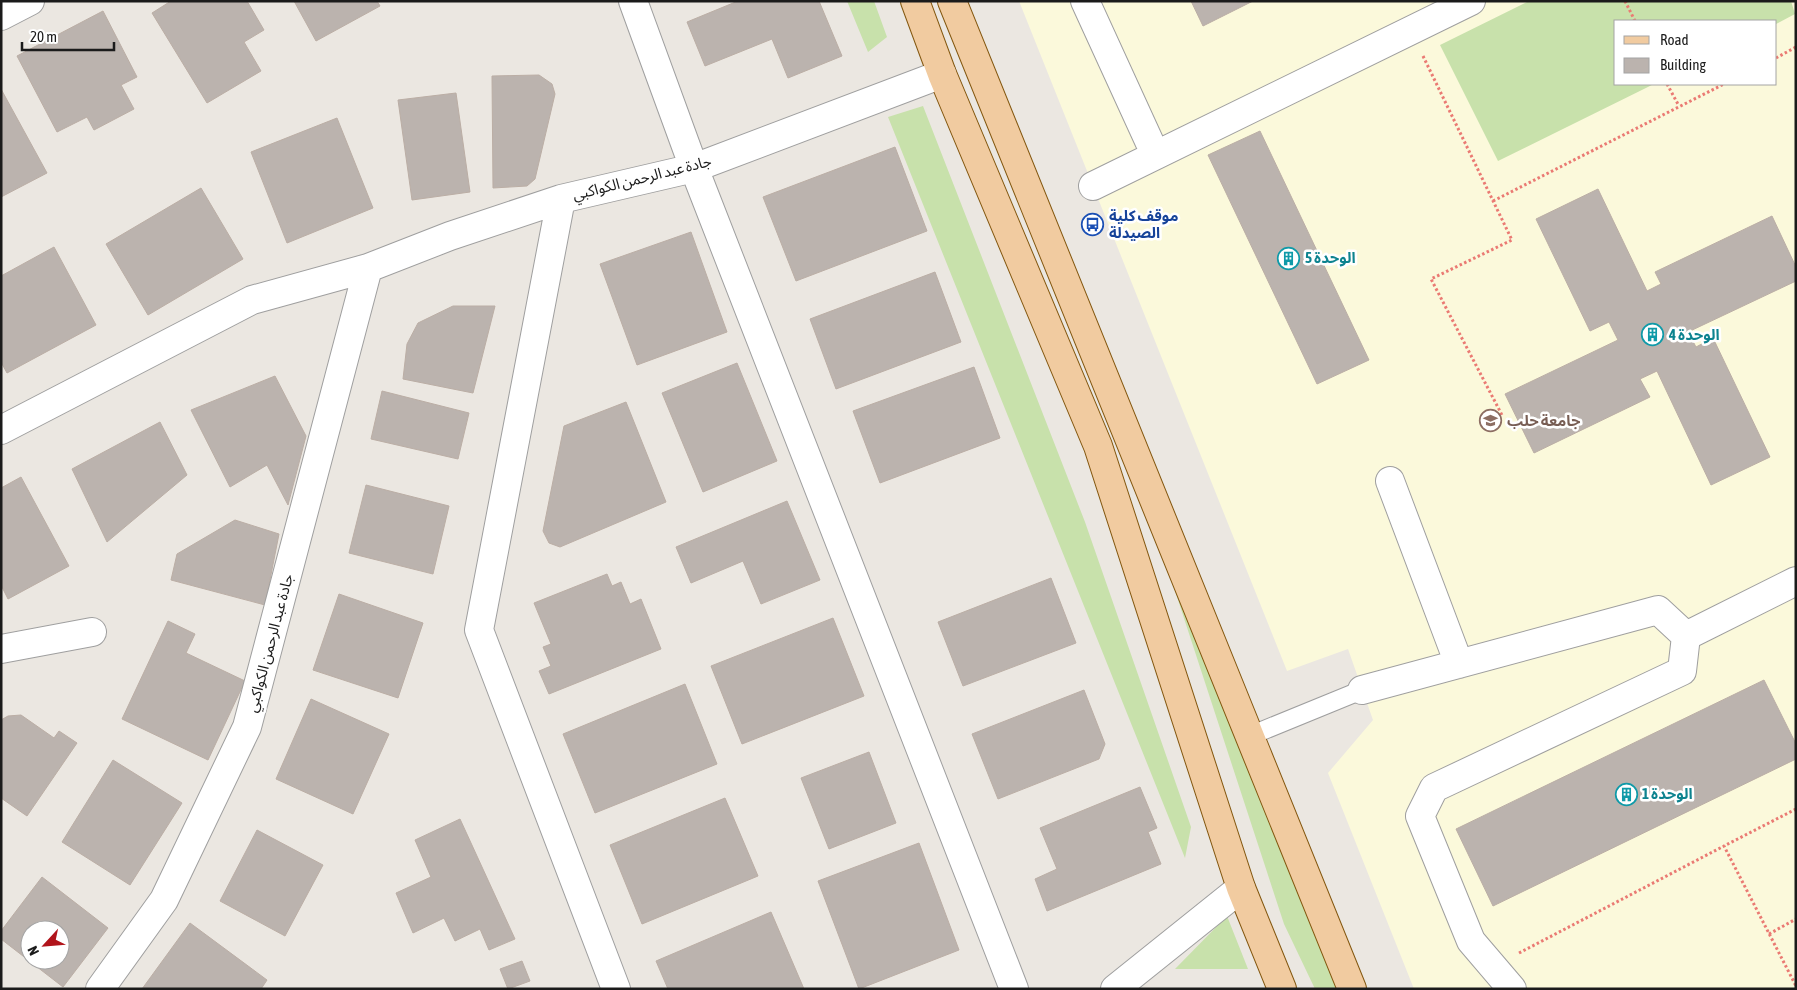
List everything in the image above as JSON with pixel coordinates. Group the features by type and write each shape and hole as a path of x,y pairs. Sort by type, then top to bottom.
{"main road":[{"path":"914,1 942,74 1098,446 1241,888 1282,989"},
{"path":"952,1 1058,266 1252,735 1352,989"}],"street":[{"path":"1,16 30,1"},
{"path":"633,1 694,168 1014,989"},
{"path":"1085,1 1155,154"},
{"path":"1093,186 1471,1"},
{"name":"جادة عبد الرحمن الكواكبي","path":"1,430 252,300 368,268 450,236 561,199 694,168 942,74"},
{"path":"561,199 479,630 616,989"},
{"name":"جادة عبد الرحمن الكواكبي","path":"100,989 164,900 247,727 368,268"},
{"path":"1390,481 1459,664"},
{"path":"1686,636 1796,581"},
{"path":"1362,690 1658,610 1686,636"},
{"path":"1,649 92,632"},
{"path":"1512,989 1471,941 1420,816 1434,788 1682,671 1686,636"},
{"path":"1115,989 1241,888"}],"lane":[{"path":"1252,735 1362,690"}],"path":[{"path":"1625,1 1634,20"},
{"path":"1410,31 1512,240 1431,279 1503,417"},
{"path":"1777,57 1796,47"},
{"path":"1668,85 1679,106"},
{"path":"1493,201 1722,85"},
{"path":"1493,967 1796,809"},
{"path":"1724,846 1796,986"},
{"path":"1770,934 1796,919"}],"shaded area":[{"name":"جامعة حلب","path":"1019,1 1796,1 1796,989 1414,989 1328,773 1373,720 1348,649 1287,671"}],"green space":[{"path":"847,1 874,1 887,37 868,52"},
{"path":"1529,1 1791,1 1795,14 1777,23 1777,20 1614,20 1614,85 1652,85 1498,161 1440,45"},
{"path":"923,106 1085,522 1191,827 1185,858 888,117"},
{"path":"1144,496 1339,989 1315,989 1284,924"},
{"path":"1227,916 1248,969 1175,969"}],"building":[{"path":"171,1 247,1 264,30 244,42 261,71 207,103 152,13"},
{"path":"294,1 377,1 380,6 316,41"},
{"path":"738,1 819,1 842,56 788,78 772,39 705,66 687,22"},
{"path":"1191,1 1253,1 1203,26"},
{"path":"103,11 137,77 121,85 134,109 94,130 87,117 57,132 17,56"},
{"path":"539,75 552,84 555,94 535,179 527,186 493,188 492,76"},
{"path":"1,89 47,173 1,197"},
{"path":"456,93 470,192 412,200 398,100"},
{"path":"337,118 373,208 287,243 251,152"},
{"name":"الوحدة 5","path":"1260,131 1369,360 1317,384 1208,155"},
{"path":"895,147 927,231 796,281 763,197"},
{"path":"201,188 243,259 148,315 106,244"},
{"name":"الوحدة 4","path":"1598,189 1647,291 1661,284 1655,272 1772,216 1796,267 1796,281 1688,332 1696,347 1713,338 1770,457 1711,485 1657,371 1640,379 1650,397 1534,453 1505,394 1618,340 1609,322 1590,331 1536,219"},
{"path":"691,232 727,332 637,365 600,264"},
{"path":"54,247 96,325 7,373 1,362 1,276"},
{"path":"935,272 961,342 836,389 810,319"},
{"path":"453,306 495,306 473,393 403,379 407,344 418,323"},
{"path":"737,363 777,461 703,492 662,393"},
{"path":"974,367 1000,438 880,483 853,411"},
{"path":"275,376 306,436 288,505 267,465 230,487 191,410"},
{"path":"382,391 469,413 458,459 371,439"},
{"path":"626,402 666,502 560,547 549,543 543,531 564,426"},
{"path":"160,422 187,475 107,542 72,469"},
{"path":"21,477 69,566 8,599 1,585 1,488"},
{"path":"366,485 449,506 433,574 349,553"},
{"path":"787,501 820,580 761,604 743,561 691,583 676,547"},
{"path":"235,520 279,534 265,605 171,580 177,554"},
{"path":"607,574 612,586 621,582 630,604 641,599 661,649 549,694 539,671 551,666 543,647 551,644 534,603"},
{"path":"1051,578 1076,643 963,686 938,622"},
{"path":"339,594 423,623 398,698 313,670"},
{"path":"833,618 864,696 742,744 711,666"},
{"path":"168,621 195,634 186,653 245,681 208,760 122,719"},
{"name":"الوحدة 1","path":"1764,680 1796,744 1796,759 1493,906 1456,829"},
{"path":"685,684 717,764 595,813 563,734"},
{"path":"1084,690 1105,744 1099,759 998,799 972,734"},
{"path":"311,699 389,734 353,814 276,779"},
{"path":"21,715 54,738 59,731 77,743 27,816 1,798 1,720 8,716"},
{"path":"869,752 896,823 829,849 801,778"},
{"path":"113,760 182,803 130,885 62,842"},
{"path":"1140,787 1157,828 1148,832 1161,864 1047,911 1035,879 1057,869 1040,828"},
{"path":"725,798 758,876 642,924 610,845"},
{"path":"460,819 515,939 489,950 480,929 455,941 444,918 413,933 396,893 431,877 415,840"},
{"path":"257,830 323,865 285,936 220,901"},
{"path":"919,843 959,950 859,989 818,881"},
{"path":"42,877 108,928 63,987 41,970 70,970 70,920 20,920 20,954 1,939 1,931"},
{"path":"771,912 804,989 668,989 656,961"},
{"path":"190,923 267,980 261,989 142,989"},
{"path":"522,961 530,981 508,989 500,969"}],"place":[{"name":"موقف كلية الصيدلة","path":"1093,225"},
{"name":"الوحدة 5","path":"1289,258"},
{"name":"الوحدة 4","path":"1653,335"},
{"name":"جامعة حلب","path":"1491,421"},
{"name":"الوحدة 1","path":"1626,794"}]}
